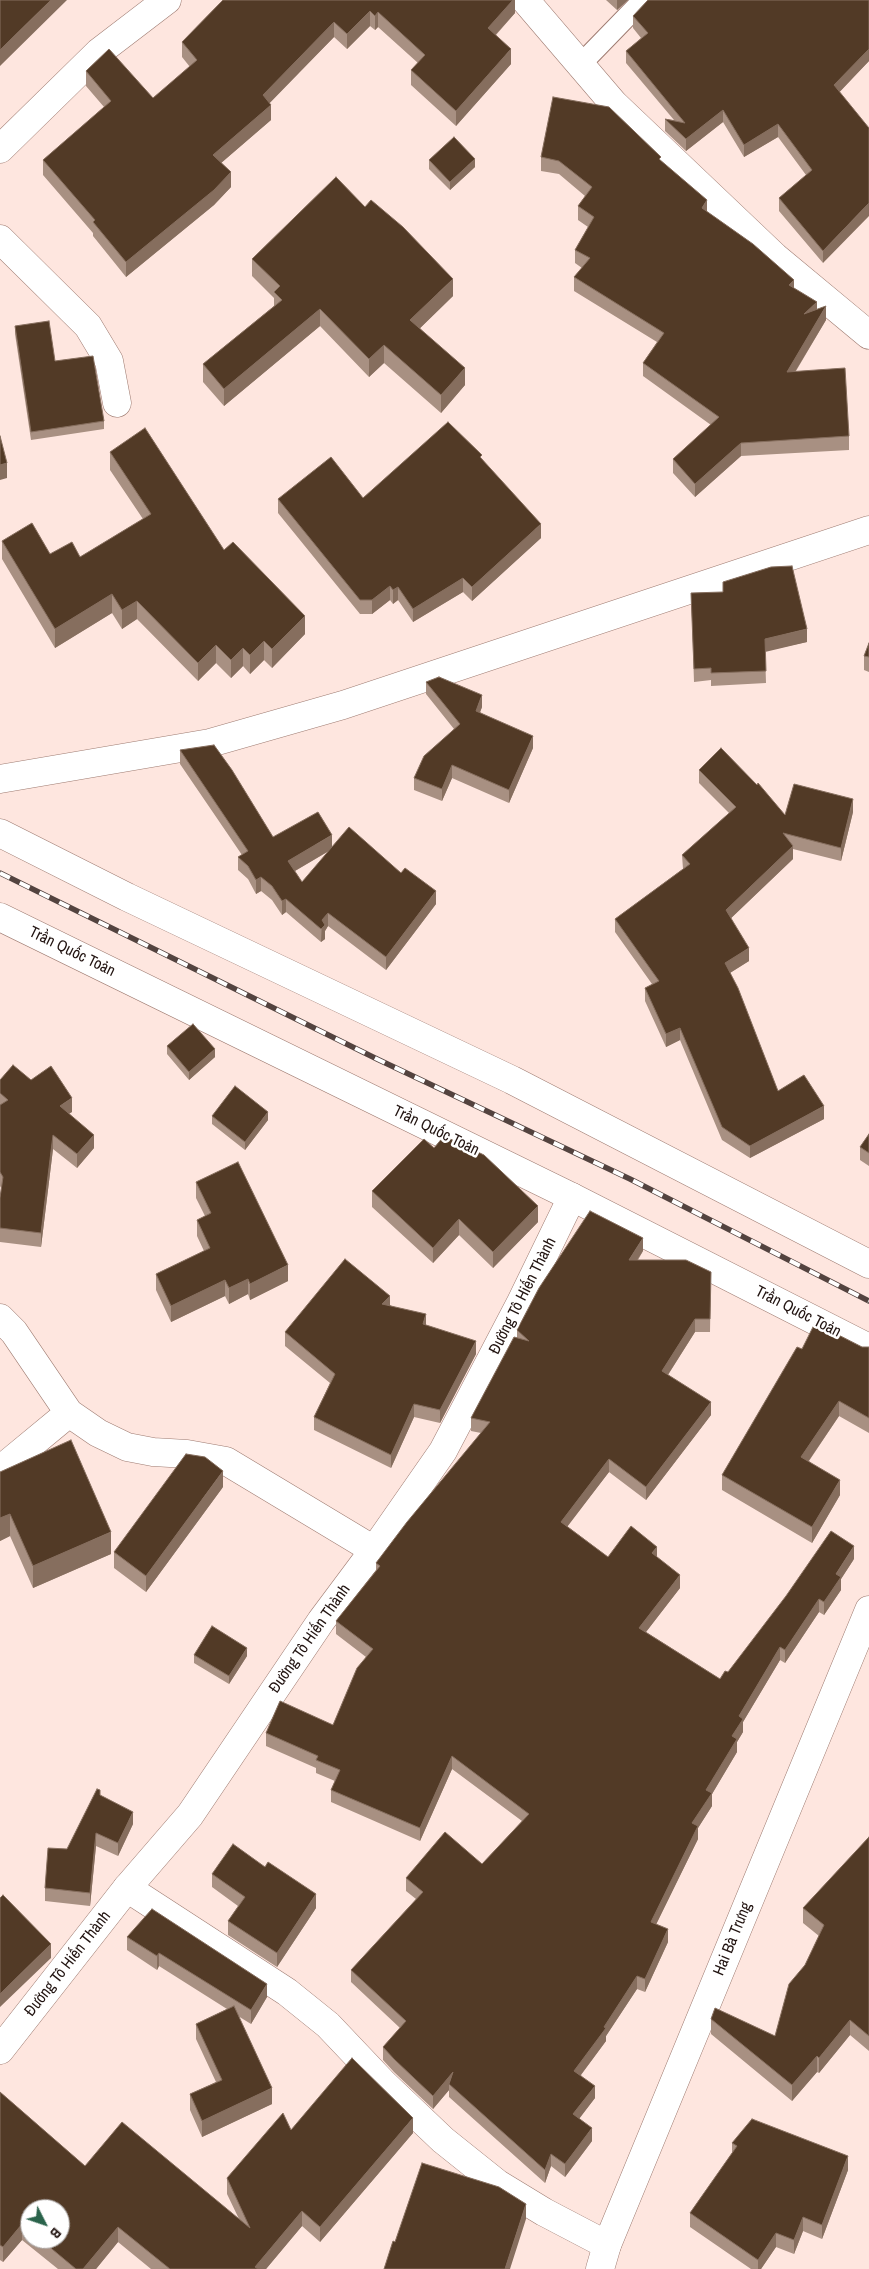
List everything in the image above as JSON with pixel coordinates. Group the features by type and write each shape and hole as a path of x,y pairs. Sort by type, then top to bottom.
{"street":[{"path":"0,148 99,52 167,0"},
{"path":"525,0 614,104 775,258 869,335"},
{"path":"0,239 88,326 109,361 117,403"},
{"path":"0,779 210,743 343,704 869,530"},
{"path":"0,833 145,905 512,1080 869,1264"},
{"name":"Trần Quốc Toản","path":"0,917 572,1197 869,1348"},
{"name":"Đường Tô Hiến Thành","path":"0,2050 126,1888 190,1815 321,1620 374,1550 443,1451 520,1304 572,1197"},
{"path":"0,1318 14,1332 69,1413 98,1433 127,1447 226,1461 374,1550"},
{"path":"0,1470 69,1413"},
{"name":"Hai Bà Trưng","path":"604,2257 869,1610"},
{"path":"126,1888 287,1992 322,2019 383,2083 443,2140 498,2184 544,2212 604,2257"}],"lane":[{"path":"580,65 642,0"}],"building":[{"path":"0,0 51,0 0,50"},
{"path":"223,0 513,0 488,28 511,49 456,111 411,70 425,55 378,12 375,16 370,11 347,34 334,22 263,95 271,105 213,155 231,172 214,190 126,262 93,222 95,220 43,160 111,101 86,71 109,49 153,98 197,60 182,42"},
{"path":"648,0 869,0 869,49 834,85 869,128 869,203 823,251 779,198 812,170 778,124 744,145 723,110 686,139 665,119 685,123 626,51 648,33 633,16"},
{"path":"553,97 609,107 661,157 659,159 707,200 702,208 753,244 794,280 789,285 817,302 804,314 826,306 787,372 845,368 849,436 741,443 695,484 673,459 719,417 643,363 664,333 574,277 590,258 575,250 594,217 578,206 592,187 559,161 541,157"},
{"path":"454,137 475,159 450,182 429,160"},
{"path":"336,177 365,207 371,200 403,227 453,279 410,320 465,368 441,395 384,345 369,359 320,309 224,389 203,364 282,300 274,292 280,286 252,259"},
{"path":"49,321 55,361 93,356 104,421 31,432 15,326"},
{"path":"448,422 482,455 480,457 541,524 472,587 463,578 413,609 398,587 393,590 390,586 372,600 360,600 278,499 331,457 363,498"},
{"path":"145,428 224,550 233,542 305,616 272,649 264,641 250,655 243,648 231,660 216,645 198,663 137,601 122,610 112,594 55,629 2,541 32,523 50,554 72,542 80,557 151,514 110,452"},
{"path":"0,436 7,463 0,465"},
{"path":"792,566 807,629 765,639 766,671 711,673 711,668 694,669 691,593 723,592 723,582 771,567"},
{"path":"869,643 869,657 864,656"},
{"path":"439,677 482,695 476,711 533,736 509,790 452,765 442,789 414,778 424,756 460,724 426,682"},
{"path":"214,745 232,770 273,837 318,812 332,835 288,861 302,882 349,827 401,873 405,868 436,891 386,957 328,913 322,920 325,925 321,929 286,899 282,901 272,886 261,877 256,880 248,866 238,857 248,851 180,750"},
{"path":"721,748 757,785 758,783 785,815 794,784 853,799 841,848 783,833 793,846 726,910 749,948 725,963 738,988 778,1091 804,1075 824,1106 750,1146 722,1127 680,1028 666,1034 645,988 659,981 615,919 690,864 682,855 736,807 699,770"},
{"path":"193,1024 215,1049 189,1072 167,1046"},
{"path":"13,1065 31,1080 51,1066 72,1098 60,1106 94,1135 77,1154 53,1135 41,1233 0,1228 0,1198 3,1177 0,1172 0,1105 8,1100 0,1093 0,1080"},
{"path":"235,1086 268,1112 245,1142 212,1116"},
{"path":"869,1134 869,1153 860,1147"},
{"path":"444,1136 484,1155 538,1206 493,1252 459,1219 433,1248 372,1191 424,1139 434,1148"},
{"path":"238,1162 288,1265 250,1284 248,1279 229,1288 225,1280 171,1306 156,1274 210,1248 197,1220 211,1213 196,1182"},
{"path":"590,1211 643,1238 629,1260 686,1260 711,1272 710,1319 695,1319 662,1371 711,1402 646,1487 609,1459 561,1522 608,1557 631,1526 657,1547 652,1553 680,1575 639,1628 720,1679 725,1671 728,1672 786,1596 831,1531 854,1546 836,1574 841,1577 824,1602 819,1599 785,1650 780,1647 739,1716 743,1719 732,1736 737,1739 706,1790 712,1793 692,1823 698,1826 651,1922 668,1929 645,1979 637,1976 604,2027 606,2028 574,2071 595,2086 573,2114 592,2128 565,2164 551,2154 545,2170 449,2084 453,2072 433,2096 394,2059 383,2047 406,2021 351,1970 423,1892 406,1878 445,1832 482,1864 529,1814 452,1756 420,1828 331,1790 340,1770 316,1760 318,1756 266,1733 280,1701 333,1725 357,1668 373,1649 336,1621 380,1566 376,1563 407,1522 490,1422 471,1418 514,1337 529,1341 517,1330 539,1288"},
{"path":"345,1259 390,1296 382,1304 426,1314 423,1324 476,1341 440,1410 414,1404 391,1455 314,1417 335,1374 285,1332"},
{"path":"815,1323 862,1347 869,1347 869,1418 839,1401 801,1457 840,1480 812,1527 722,1475 797,1347 802,1349"},
{"path":"71,1440 111,1532 33,1566 10,1514 0,1518 0,1472"},
{"path":"186,1454 205,1457 223,1471 146,1576 114,1552"},
{"path":"212,1626 247,1648 229,1676 194,1655"},
{"path":"97,1789 100,1790 100,1795 133,1812 118,1843 96,1833 90,1893 45,1888 48,1848 67,1849"},
{"path":"869,1837 869,2036 850,2020 819,2058 817,2056 792,2085 711,2019 715,2008 775,2036 789,1984 805,1965 824,1925 803,1908"},
{"path":"233,1844 265,1867 268,1862 316,1894 277,1953 228,1921 245,1897 212,1874"},
{"path":"3,1895 51,1944 0,1994 0,1898"},
{"path":"152,1909 267,1984 251,2010 159,1953 157,1956 127,1937"},
{"path":"234,2006 272,2088 202,2121 190,2094 222,2080 196,2024"},
{"path":"352,2058 413,2118 320,2227 302,2211 255,2267 258,2269 170,2269 118,2227 83,2269 76,2269 52,2249 70,2249 70,2199 20,2199 20,2226 3,2247 0,2245 0,2092 85,2166 122,2122 250,2228 227,2178 283,2113 291,2130"},
{"path":"752,2119 848,2156 822,2225 803,2217 794,2240 776,2233 758,2260 690,2213 737,2146 732,2143"},
{"path":"422,2163 499,2187 526,2204 505,2269 384,2269"}],"railway":[{"path":"0,873 377,1059 630,1179 869,1301"}]}
